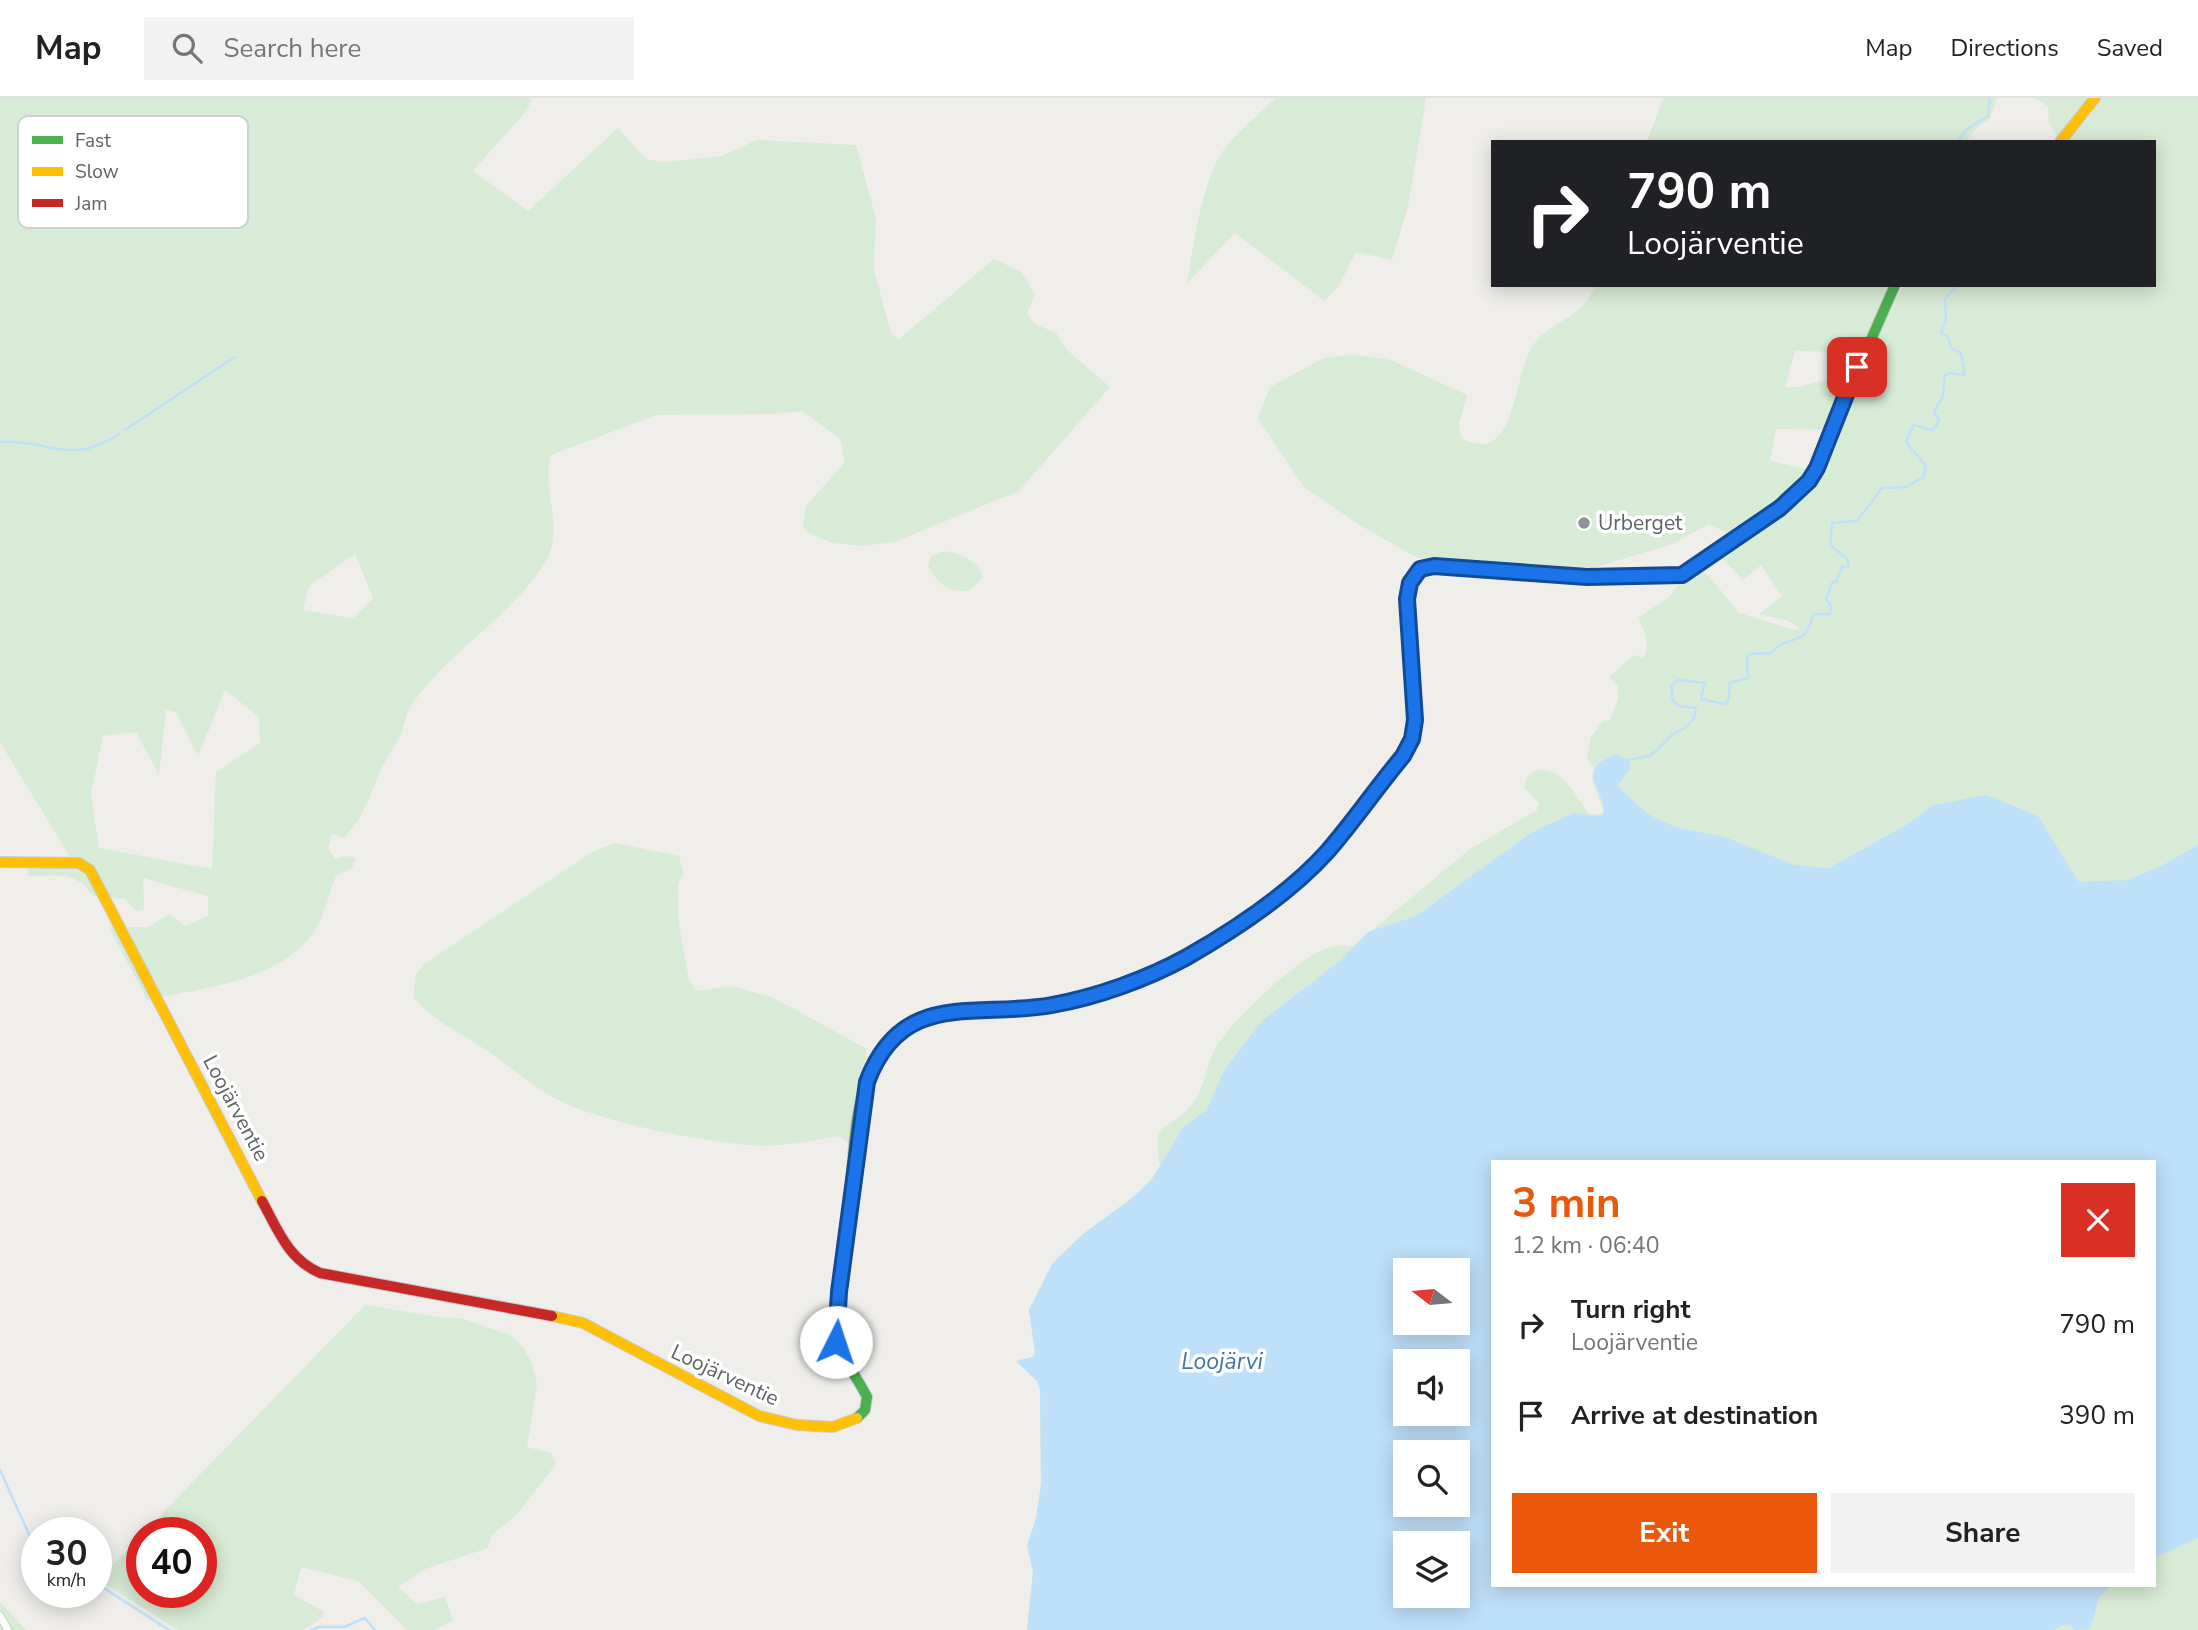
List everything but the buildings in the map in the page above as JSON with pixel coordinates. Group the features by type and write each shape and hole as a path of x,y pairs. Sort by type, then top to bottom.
{"street":[{"path":"2062,140 2095,98"},
{"name":"Loojärventie","path":"0,862 79,863 90,870 287,1248 302,1265 320,1273 509,1306 583,1323 759,1416 797,1425 833,1427 855,1420 865,1410 867,1397 862,1385 841,1358 836,1342 860,1123 867,1082 876,1057 894,1039 919,1022 947,1011 1053,1005 1106,990 1151,974 1187,957 1248,919 1327,852 1403,756 1412,739 1415,720 1407,599 1410,583 1420,569 1434,566 1587,577 1672,578 1699,566 1780,508 1809,481 1894,287"},
{"path":"0,1616 8,1630"}],"green space":[{"path":"0,98 531,98 528,109 473,171 528,211 618,128 646,159 665,162 722,156 757,140 856,145 876,219 874,270 891,333 899,339 994,259 1021,272 1035,294 1027,314 1035,324 1056,333 1067,350 1110,387 1019,491 894,542 861,546 833,543 810,534 803,527 806,506 845,462 840,439 802,411 773,414 656,415 551,455 549,481 553,535 546,561 516,600 443,668 411,706 400,736 357,822 343,838 332,834 328,848 335,859 348,856 356,858 352,868 336,876 311,936 295,952 257,974 213,987 147,1000 109,927 149,927 169,914 185,926 208,916 208,896 143,878 144,909 136,911 125,899 93,896 79,881 72,878 57,875 28,876 28,858 70,857 0,742","holes":["355,554 373,598 353,618 303,610 309,586","225,690 259,717 260,743 216,772 212,869 99,848 91,794 103,736 136,732 159,775 166,710 176,712 198,756"]},
{"path":"1275,98 1426,98 1408,206 1392,260 1356,252 1338,287 1324,301 1235,233 1187,283 1200,212 1217,160 1231,141"},
{"path":"1663,98 1997,98 1990,119 1973,131 1967,140 1648,140"},
{"path":"2035,98 2089,98 2058,137 2049,123 2048,106"},
{"path":"2099,98 2198,98 2198,881 2120,919 1906,825 1895,831 1052,1468 1027,1630 1033,1572 1027,1545 1036,1519 1041,1484 1040,1390 1037,1381 1016,1361 1033,1357 1035,1353 1029,1310 1052,1264 1083,1234 1143,1189 1160,1167 1160,1132 1193,1103 1215,1049 1245,1012 1301,962 1327,949 1353,946 1470,849 1537,810 1539,803 1524,788 1531,774 1545,770 1553,772 1568,784 1590,815 1604,813 1592,779 1594,769 1587,758 1591,737 1603,721 1610,720 1618,699 1618,686 1609,677 1634,655 1643,658 1647,643 1638,618 1669,597 1686,576 1699,570 1709,576 1739,613 1795,630 1799,628 1789,621 1759,614 1782,596 1761,565 1743,580 1721,557 1727,549 1804,492 1820,468 1870,348 1903,287 2156,287 2156,140 2069,140 2092,112"},
{"path":"1594,287 1890,287 1858,352 1795,351 1785,387 1822,381 1845,383 1826,430 1776,429 1770,461 1809,470 1799,484 1733,536 1709,524 1672,544 1593,568 1418,558 1358,524 1304,487 1258,418 1270,387 1324,358 1353,354 1391,360 1467,395 1459,423 1461,438 1480,444 1493,440 1503,429 1511,413 1527,357 1534,344 1542,335 1575,312"},
{"path":"944,551 973,562 983,578 969,591 944,586 928,566 931,556"},
{"path":"614,843 679,856 684,875 678,883 679,925 689,981 698,991 731,986 772,997 867,1049 853,1147 839,1136 771,1146 727,1143 677,1135 599,1116 547,1094 486,1050 438,1020 413,997 416,975 424,964 592,852"},
{"path":"365,1305 461,1318 510,1335 524,1348 532,1364 537,1384 527,1447 551,1453 556,1464 519,1512 491,1536 488,1548 425,1569 398,1587 417,1604 445,1597 453,1620 435,1630 407,1630 358,1581 301,1567 294,1595 324,1612 323,1617 303,1630 178,1630 143,1608 217,1608 217,1517 159,1517"},
{"path":"2198,1516 2198,1630 2007,1630 2050,1587 2156,1587 2156,1534"},
{"path":"126,1551 126,1597 112,1588 112,1566"},
{"path":"1,1603 26,1630 0,1630"}],"water":[{"name":"Loojärvi","path":"1616,754 1628,760 1631,767 1617,786 1648,814 1675,827 1725,837 1794,865 1829,868 1906,825 1933,805 1987,795 2038,816 2079,882 2128,880 2163,865 2198,845 2198,1538 2156,1557 2156,1160 1491,1160 1491,1587 2109,1587 2099,1598 2090,1629 2075,1630 2070,1624 2055,1630 1027,1630 1033,1572 1027,1545 1036,1519 1041,1484 1040,1390 1037,1381 1016,1361 1033,1357 1035,1353 1029,1310 1052,1264 1083,1234 1130,1200 1152,1179 1184,1126 1207,1110 1224,1070 1263,1020 1341,960 1368,932 1416,916 1531,833 1573,813 1599,816 1604,813 1593,773 1603,761"}],"waterway":[{"path":"1959,140 1967,129 1988,116 1990,98"},
{"path":"1628,760 1649,756 1694,718 1696,708 1679,706 1672,700 1672,685 1678,680 1705,683 1701,699 1724,704 1728,701 1730,683 1748,678 1747,657 1750,654 1771,653 1802,636 1810,625 1813,614 1830,614 1831,606 1826,599 1832,583 1837,581 1842,567 1849,566 1847,559 1830,545 1832,523 1857,521 1882,488 1906,487 1923,477 1926,466 1906,442 1913,425 1933,430 1939,421 1934,411 1943,396 1945,375 1965,375 1961,353 1951,348 1948,337 1941,332 1946,320 1945,299 1956,287"},
{"path":"125,430 235,357"},
{"path":"0,442 73,450 102,444 119,434"},
{"path":"0,1470 21,1517"},
{"path":"112,1593 169,1630"},
{"path":"311,1630 319,1627 344,1627 365,1618 375,1630"}],"traffic: fast":[{"path":"1544,573 1672,578 1699,566 1780,508 1809,481 1894,287"},
{"path":"857,1418 865,1410 867,1397 838,1345 836,1301 849,1212 858,1112 869,1074 878,1057 893,1039 910,1027 929,1019 970,1012 1057,1004 1103,991 1153,972 1232,929 1280,894 1324,854"}],"traffic: slow":[{"path":"2062,140 2095,98"},
{"path":"1324,854 1403,756 1412,739 1415,720 1407,599 1414,577 1434,566 1544,573"},
{"path":"0,862 79,863 90,870 262,1201"},
{"path":"552,1316 583,1323 759,1416 797,1425 833,1427 857,1418"}],"traffic: jam":[{"path":"262,1201 292,1252 320,1273 552,1316"}],"place":[{"name":"Urberget","path":"1584,523"}],"route":[{"path":"836,1342 839,1292 867,1082 876,1057 894,1039 919,1022 947,1011 1053,1005 1106,990 1151,974 1187,957 1248,919 1327,852 1403,756 1412,739 1415,720 1407,599 1410,583 1420,569 1434,566 1561,573 1587,577 1672,578 1682,575 1699,566 1780,508 1809,481 1817,468 1857,367"}]}
